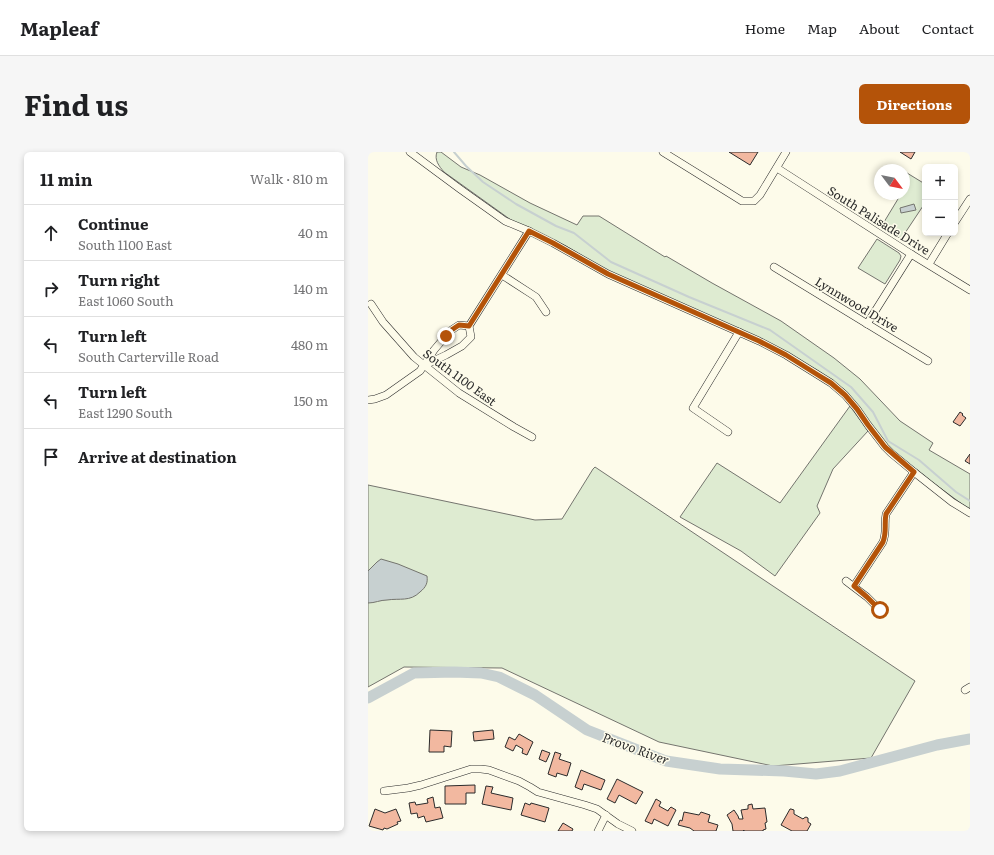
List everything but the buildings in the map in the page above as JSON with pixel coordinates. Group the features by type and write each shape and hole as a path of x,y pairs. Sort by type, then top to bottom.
{"street":[{"path":"410,152 505,221 553,243 608,274 759,341 786,355 831,383 840,390 857,409 885,447 952,502 970,513"},
{"path":"663,152 742,201 754,201 760,195 786,152"},
{"name":"South Palisade Drive","path":"777,168 970,290"},
{"path":"958,217 970,199"},
{"path":"425,365 462,346 471,337 469,326 529,231"},
{"path":"929,264 946,236"},
{"path":"867,324 911,254"},
{"name":"Lynnwood Drive","path":"774,267 928,361"},
{"path":"502,275 536,297 546,312"},
{"name":"South 1100 East","path":"371,304 383,322 414,357 459,392 532,437"},
{"path":"368,400 386,395 420,371 434,350 450,331 459,325 469,326"},
{"path":"728,432 693,408 739,332"},
{"path":"854,586 883,542 885,536 886,514 914,472"},
{"path":"846,581 867,597 880,610"},
{"path":"384,791 422,785 465,771 481,769 489,770 519,781 538,792 597,809 618,824 632,831"},
{"path":"598,831 606,816"}],"green space":[{"path":"437,152 441,152 461,167 480,175 530,203 577,225 583,216 599,216 665,257 666,256 781,321 834,358 860,379 900,421 933,443 929,450 970,474 970,510 895,452 880,437 845,390 817,370 606,270 566,246 511,220 444,172 437,160"},
{"path":"910,175 922,182 922,208 901,239 881,227 897,200 910,200"},
{"path":"877,239 899,253 901,256 885,284 858,268"},
{"path":"850,406 868,431 833,469 817,506 820,513 775,576 741,551 680,517 717,463 780,503"},
{"path":"595,467 915,681 871,758 773,766 659,742 502,668 404,667 368,687 368,485 535,520 562,519"}],"shaded area":[{"path":"914,204 916,210 901,213 900,208"},
{"path":"381,559 398,564 427,576 427,583 425,587 416,595 409,598 368,603 368,571"}],"waterway":[{"path":"454,152 483,182 516,204 556,226 574,233 611,262 689,297 770,330 851,387 873,412 888,441 919,460 956,492 970,501"},
{"name":"Provo River","path":"368,698 414,673 481,673 499,677 535,695 587,730 666,761 720,769 784,771 816,774 840,771 937,745 970,739"}],"route":[{"path":"446,336 450,331 459,325 469,326 529,231 608,274 759,341 786,355 831,383 845,395 857,409 885,447 914,472 886,514 886,530 883,542 854,586 880,610"}]}
